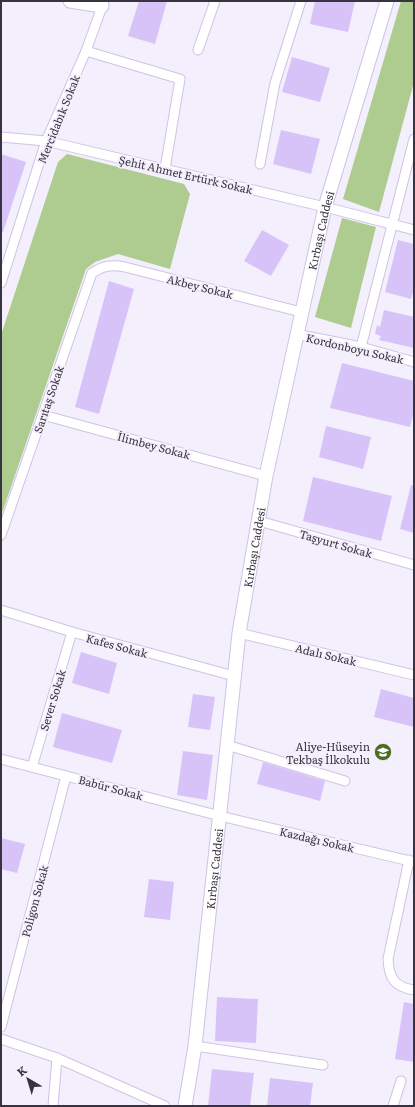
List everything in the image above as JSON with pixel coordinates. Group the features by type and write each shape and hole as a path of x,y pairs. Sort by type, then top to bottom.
{"street":[{"path":"70,1 103,3"},
{"path":"198,50 215,1"},
{"path":"260,164 275,83 301,1"},
{"name":"Kırbaşı Caddesi","path":"185,1106 195,1046 239,633 266,476 325,206 387,1"},
{"name":"Mercidabık Sokak","path":"1,283 46,141 86,51 103,3"},
{"path":"86,51 180,79 166,169"},
{"name":"Şehit Ahmet Ertürk Sokak","path":"1,137 46,141 325,206 414,230"},
{"path":"361,347 414,139"},
{"name":"Akbey Sokak","path":"100,268 113,265 125,267 301,312"},
{"name":"Sarıtaş Sokak","path":"1,535 87,283 92,273 100,268"},
{"name":"Kordonboyu Sokak","path":"296,334 361,347 414,362"},
{"name":"İlimbey Sokak","path":"43,415 266,476"},
{"name":"Taşyurt Sokak","path":"259,521 414,565"},
{"name":"Kafes Sokak","path":"1,610 72,632 234,676"},
{"name":"Sever Sokak","path":"32,767 72,632"},
{"name":"Adalı Sokak","path":"239,633 414,675"},
{"path":"227,745 345,781"},
{"name":"Babür Sokak","path":"1,759 220,816"},
{"name":"Poligon Sokak","path":"1,1027 66,776"},
{"name":"Kazdağı Sokak","path":"220,816 412,861"},
{"path":"412,861 388,959 388,972 395,982 405,989 414,990"},
{"path":"1,1039 57,1058 165,1106"},
{"path":"195,1046 323,1065"},
{"path":"53,1106 57,1058"},
{"path":"393,1106 401,1081"}],"green space":[{"path":"401,1 414,1 414,82 379,212 343,199"},
{"path":"67,154 184,184 190,194 170,269 118,254 95,262 86,269 1,516 1,335 58,162"},
{"path":"342,218 376,227 351,328 315,317"}],"building":[{"path":"139,1 167,1 155,44 128,36"},
{"path":"315,1 355,1 348,32 310,24"},
{"path":"292,57 330,68 320,102 282,92"},
{"path":"281,130 320,139 311,174 273,164"},
{"path":"1,154 26,162 3,232 1,232"},
{"path":"262,230 289,245 271,276 244,261"},
{"path":"398,240 414,244 414,289 411,299 385,292"},
{"path":"109,281 134,289 99,414 75,407"},
{"path":"384,310 414,317 414,348 379,340 381,336 375,334 377,325 380,327"},
{"path":"342,363 414,381 414,411 410,427 330,408"},
{"path":"326,426 371,437 363,469 319,457"},
{"path":"313,477 392,496 381,541 303,521"},
{"path":"411,485 414,485 414,533 400,529"},
{"path":"81,652 117,663 109,694 72,683"},
{"path":"381,689 414,698 414,727 374,717"},
{"path":"193,694 215,697 210,730 188,727"},
{"path":"62,713 122,730 112,763 53,747"},
{"path":"183,751 213,755 207,800 177,795"},
{"path":"263,762 325,781 320,801 257,784"},
{"path":"1,838 25,844 17,873 1,869"},
{"path":"149,879 174,882 170,920 144,917"},
{"path":"217,997 258,999 256,1043 215,1041"},
{"path":"404,1002 414,1004 414,1062 395,1059"},
{"path":"212,1069 254,1073 250,1106 208,1106"},
{"path":"270,1078 313,1083 310,1106 267,1106"}],"place":[{"name":"Aliye-Hüseyin Tekbaş İlkokulu","path":"383,752"}]}
